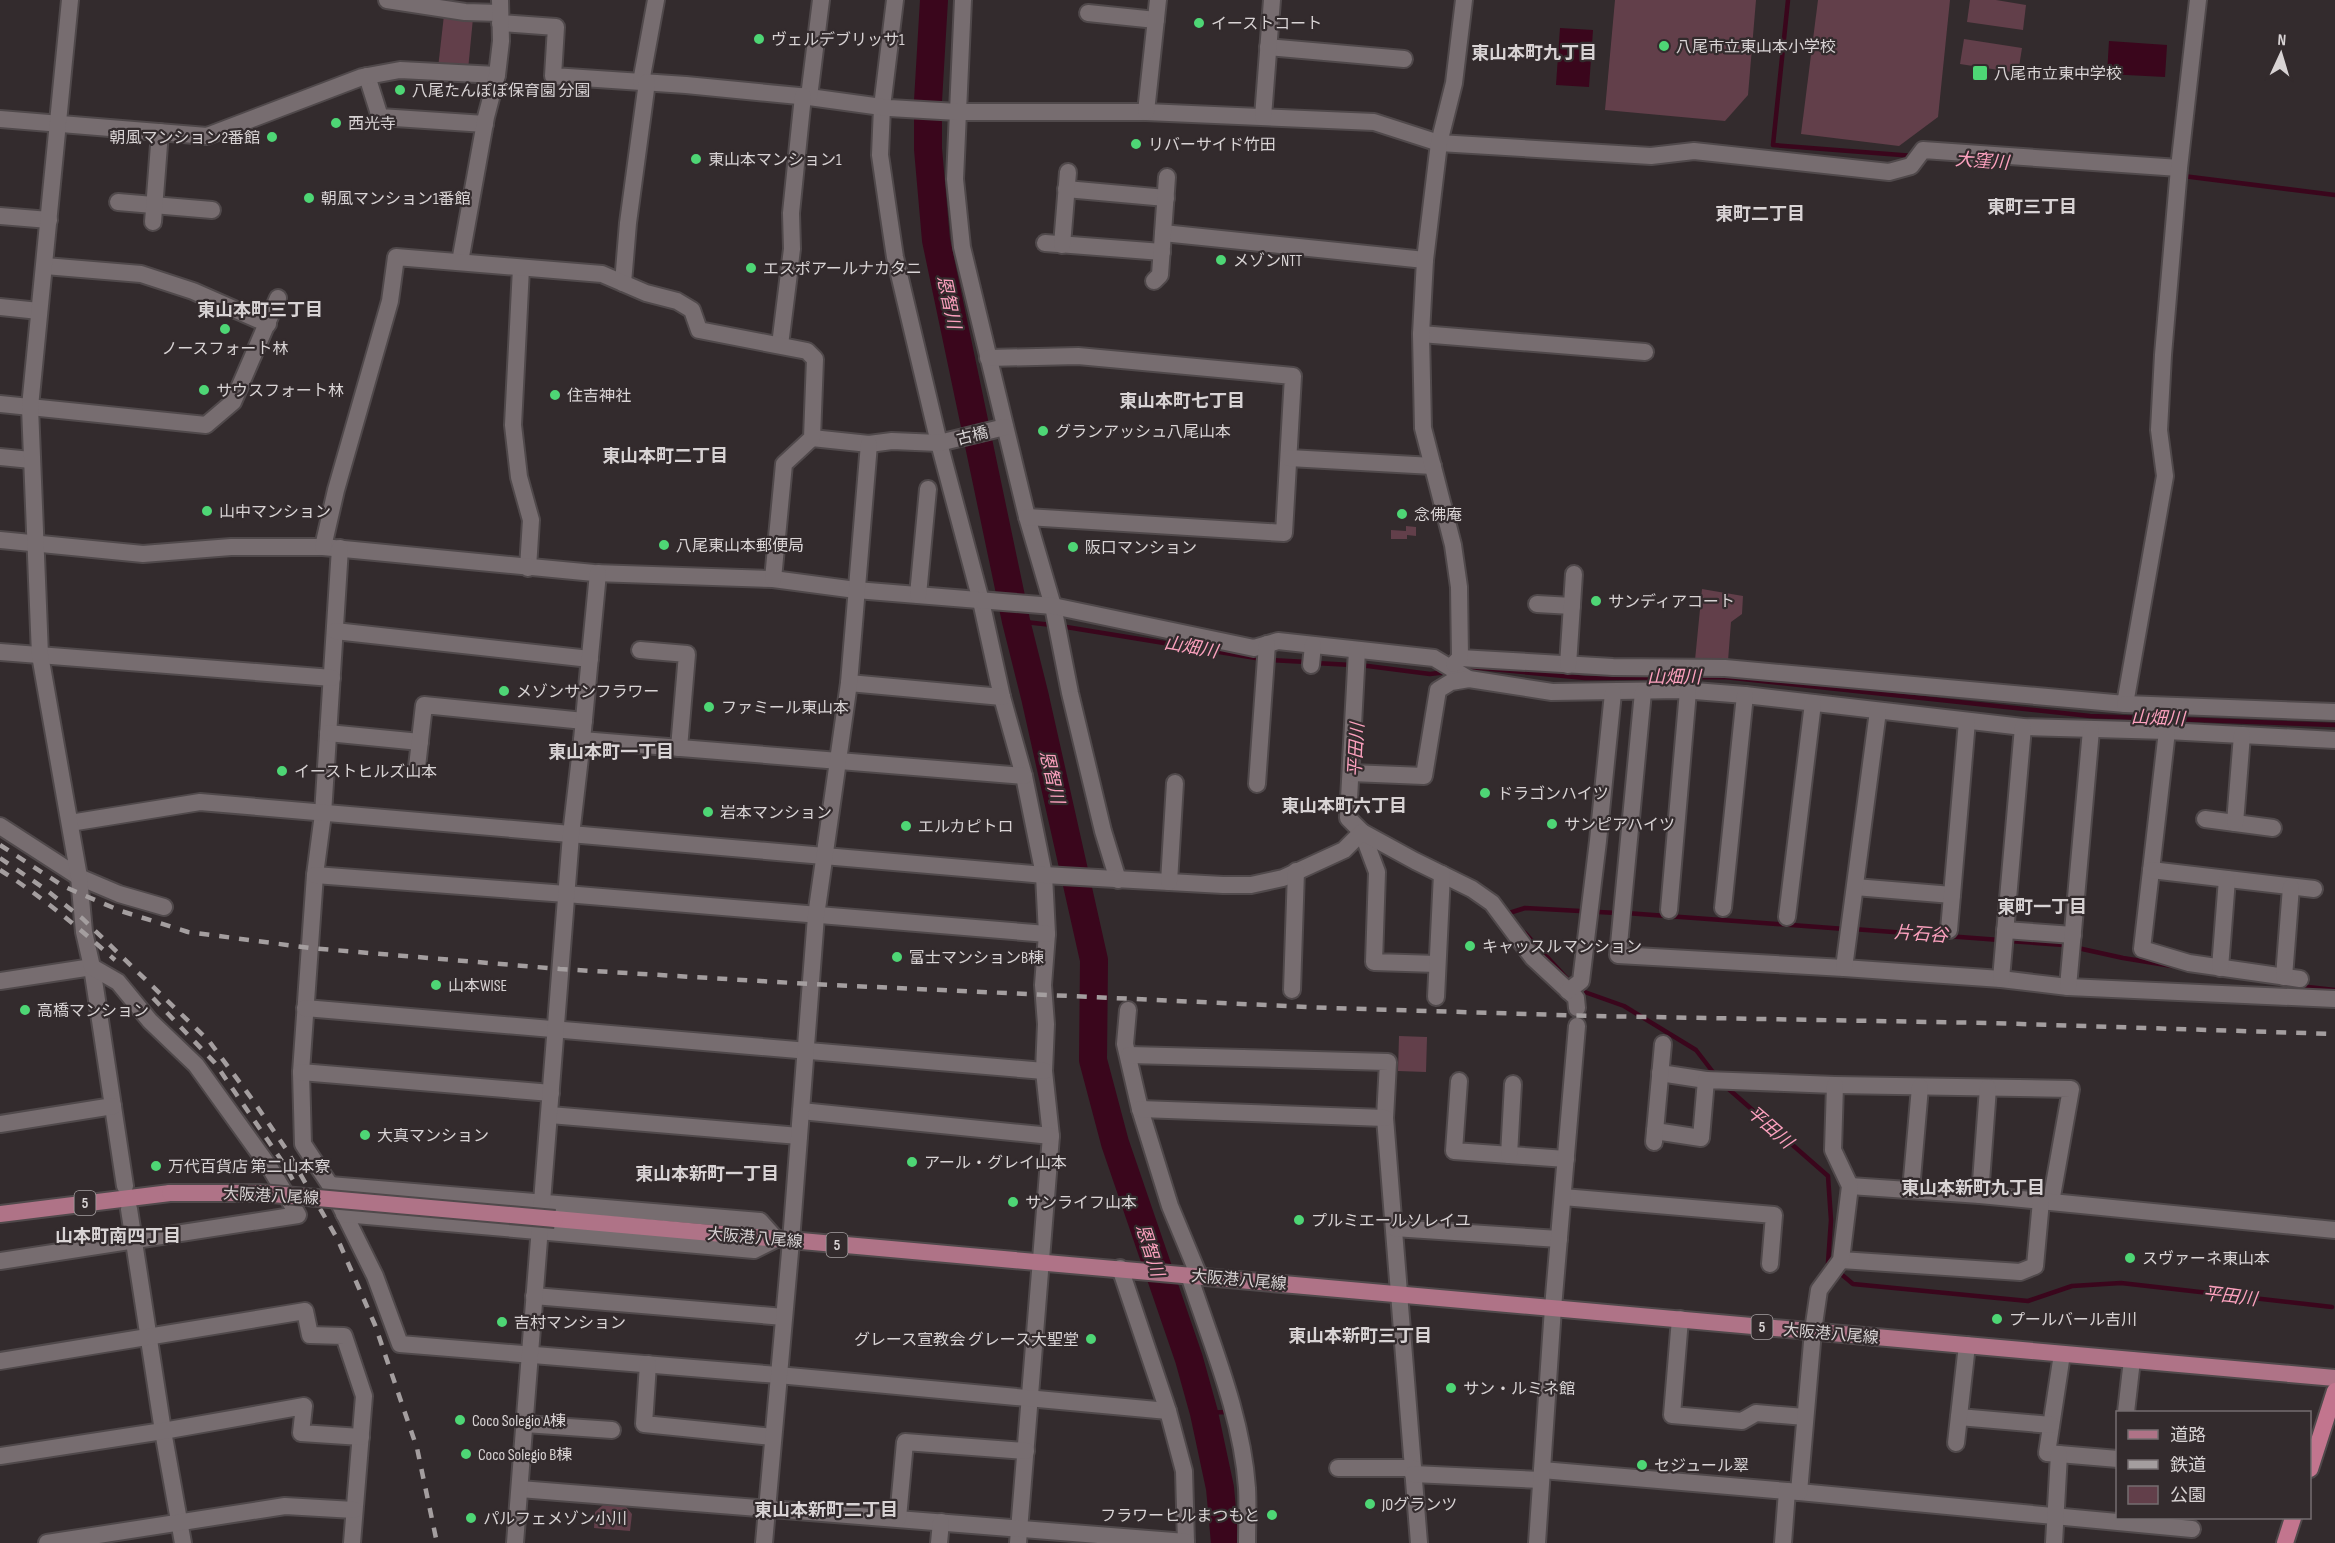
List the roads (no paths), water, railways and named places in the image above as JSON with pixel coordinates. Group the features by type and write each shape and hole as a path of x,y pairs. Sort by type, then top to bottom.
{"highway":[{"path":"2311,1466 2335,1391"},
{"path":"2285,1543 2294,1519"}],"main road":[{"name":"大阪港八尾線","path":"0,1214 170,1193 261,1193 2335,1378"}],"street":[{"path":"70,0 30,406 34,545 40,655 79,877 84,932 92,967 126,1186"},
{"path":"387,0 465,12 500,12 556,27 552,76 644,82 955,112 1146,112 1374,122 1439,143 1651,156 1694,151 1890,172 1911,166 1923,150 2179,168"},
{"path":"624,283 628,223 656,0"},
{"path":"780,345 792,249 791,213 821,0"},
{"path":"895,0 880,155 895,257 982,601 1002,698 1049,875 1043,985 1046,1024 1044,1071 1051,1136 1018,1536"},
{"path":"963,0 955,112 955,179 962,246 1002,428 1052,615 1102,831 1118,880"},
{"path":"1146,112 1158,0"},
{"path":"1263,117 1272,0"},
{"path":"1351,773 1424,776 1438,690 1451,682 1459,669 1459,587 1453,545 1423,428 1421,334 1425,260 1439,143 1454,83 1464,0"},
{"path":"2125,704 2165,476 2158,430 2179,168 2198,0"},
{"path":"460,262 496,75 501,41 500,12"},
{"path":"1088,13 1156,20"},
{"path":"1268,47 1404,59"},
{"path":"0,119 57,126 207,136 367,76 400,70 496,75"},
{"path":"367,76 380,117 485,124"},
{"path":"153,222 160,132"},
{"path":"1068,172 1054,244 1162,252"},
{"path":"1154,281 1160,275 1167,177"},
{"path":"1066,189 1166,198"},
{"path":"118,202 212,210"},
{"path":"0,216 49,220"},
{"path":"1164,232 1425,260"},
{"path":"773,579 784,464 812,438 815,359 807,351 699,330 692,310 677,301 646,293 602,274 396,256 390,301 336,490 331,548 335,631 323,814 315,875 301,1072 303,1144 330,1185 375,1276 400,1344 778,1375 1168,1411"},
{"path":"45,266 141,274 193,291 268,324"},
{"path":"522,268 513,425 519,477 531,520 528,568"},
{"path":"0,404 206,425 233,402 278,298"},
{"path":"0,307 39,311"},
{"path":"1421,334 1645,352"},
{"path":"988,358 1077,356 1293,376 1284,533 1027,517"},
{"name":"古橋","path":"812,438 869,444 892,441 942,442 1002,428"},
{"path":"764,1543 784,1317 784,1240 799,1136 816,916 849,683 869,444"},
{"path":"0,458 32,460"},
{"path":"1289,458 1433,466"},
{"path":"918,596 928,489"},
{"path":"0,540 143,554 231,547 331,548 598,573 773,579 856,590 982,601 1052,615 1254,648 1266,653"},
{"path":"515,1543 571,835 598,573"},
{"path":"1568,664 1574,574"},
{"path":"1537,604 1572,606"},
{"path":"335,631 590,658"},
{"path":"1257,784 1266,653 1278,641 1312,656 1357,659 1434,658 1459,669 1552,692 1689,691 1745,695 2023,727 2167,731 2335,740"},
{"path":"640,650 687,654 679,748"},
{"path":"0,652 332,678"},
{"path":"1357,659 1348,818 1362,832 1472,889 1492,903 1533,958 1576,998 1577,1008"},
{"path":"1459,669 1568,664 1613,667 1725,668 2125,704 2335,711"},
{"path":"849,683 1002,698"},
{"path":"1669,910 1689,691"},
{"path":"1643,692 1618,955 2001,979 2068,987 2335,999"},
{"path":"1569,991 1581,981 1598,842 1612,693"},
{"path":"1723,908 1745,695"},
{"path":"1787,917 1813,703"},
{"path":"417,767 424,705 584,721"},
{"path":"1844,968 1878,711"},
{"path":"1949,930 1967,721"},
{"path":"2001,979 2023,727"},
{"path":"2068,987 2091,730"},
{"path":"2167,731 2142,949 2189,963 2292,978 2291,887"},
{"path":"328,734 420,742"},
{"path":"2235,823 2242,735"},
{"path":"582,740 1024,776"},
{"path":"1169,882 1175,783"},
{"path":"70,823 200,802 1049,875 1251,885 1283,878 1344,850 1362,832"},
{"path":"2205,819 2273,828"},
{"path":"0,826 79,877 119,894 164,908"},
{"path":"1362,832 1377,872 1374,962 1437,963"},
{"path":"2151,870 2314,890"},
{"path":"1292,990 1296,871"},
{"path":"1436,997 1442,874"},
{"path":"315,875 1047,934"},
{"path":"2220,968 2227,879"},
{"path":"1855,887 1952,895"},
{"path":"2005,930 2073,935"},
{"path":"0,981 92,967 118,982 150,1021 196,1065 270,1168 298,1215 0,1261"},
{"path":"305,1008 1044,1071"},
{"path":"1128,1010 1125,1044 1140,1110 1194,1275 1241,1445 1247,1487 1247,1543"},
{"path":"1537,1543 1553,1308 1577,1026"},
{"path":"1663,1044 1655,1136 1701,1138 1715,1080"},
{"path":"1129,1056 1388,1062 1385,1118 1419,1543"},
{"path":"301,1072 551,1093"},
{"path":"1660,1073 1715,1080 1835,1085 2071,1089 2046,1202 2035,1266 2020,1272 1837,1266"},
{"path":"1459,1081 1454,1151 1566,1159"},
{"path":"1509,1155 1514,1084"},
{"path":"1783,1543 1805,1417 1819,1290 1837,1266 1850,1186 1833,1150 1835,1085"},
{"path":"1911,1190 1920,1087"},
{"path":"1980,1195 1988,1088"},
{"path":"0,1124 113,1106"},
{"path":"1140,1110 1385,1118"},
{"path":"801,1111 1051,1136"},
{"path":"550,1115 799,1136"},
{"path":"330,1185 760,1221 784,1240"},
{"path":"1850,1186 1980,1195 2335,1230"},
{"path":"1563,1197 1774,1215 1770,1264"},
{"path":"129,1209 163,1431 183,1543"},
{"path":"344,1214 754,1250 784,1240"},
{"path":"1394,1228 1559,1239"},
{"path":"520,1489 941,1522 1018,1536 1186,1542 1184,1471 1168,1411 1120,1268"},
{"path":"534,1296 784,1317"},
{"path":"0,1361 305,1311 310,1335 344,1336 364,1396 352,1543"},
{"path":"1680,1319 1672,1415 1742,1421 1756,1413 1805,1417"},
{"path":"1956,1443 1967,1345"},
{"path":"2062,1354 2047,1452 2116,1459"},
{"path":"2126,1411 2132,1360"},
{"path":"648,1364 644,1424 773,1437"},
{"path":"0,1456 304,1406 301,1433 361,1437"},
{"path":"1959,1418 2051,1425"},
{"path":"525,1424 612,1430"},
{"path":"898,1518 905,1442 1026,1451"},
{"path":"2054,1543 2059,1454"},
{"path":"1338,1468 1541,1475 1793,1491 2192,1529"},
{"path":"47,1543 285,1506 354,1510"},
{"path":"939,1543 941,1522"}],"waterway":[{"name":"恩智川","path":"934,0 928,101 928,149 936,240 1016,621 1094,960 1093,1060 1115,1143 1189,1359 1204,1413 1220,1488 1225,1543"},
{"name":"大窪川","path":"1788,0 1773,145 1914,156"},
{"name":"大窪川","path":"2183,176 2335,195"},
{"name":"山畑川","path":"1016,621 1052,625"},
{"name":"山畑川","path":"1060,626 1262,659"},
{"name":"山畑川","path":"1270,660 1307,662"},
{"name":"山畑川","path":"1315,663 1352,665"},
{"name":"山畑川","path":"1360,665 1430,674 1447,672"},
{"name":"山畑川","path":"1464,670 1481,668 1585,678 1724,677 2090,716 2335,725"},
{"name":"片石谷","path":"1506,914 1525,908 1617,913"},
{"name":"片石谷","path":"1626,913 1845,929"},
{"name":"片石谷","path":"1853,929 2000,940"},
{"name":"平田川","path":"1525,933 1572,984"},
{"name":"片石谷","path":"2009,941 2064,945 2172,966"},
{"name":"片石谷","path":"2299,986 2335,990"},
{"name":"平田川","path":"1579,990 1624,1006 1696,1050 1716,1076"},
{"name":"平田川","path":"1724,1085 1828,1176 1831,1220 1828,1263 1853,1284 2028,1301 2072,1286 2121,1283 2332,1307"},
{"path":"1204,1413 1226,1412"}],"railway":[{"path":"0,845 63,886 121,911 188,932 310,948 560,969 810,984 1330,1008 1593,1016 1989,1023 2335,1034"},
{"path":"0,858 83,919 209,1041 286,1149 338,1240 375,1325 417,1448 437,1543"},
{"path":"0,870 59,912 115,960"},
{"path":"153,998 215,1063 284,1164 302,1196"}],"place":[{"name":"イーストコート","path":"1199,23"},
{"name":"ヴェルデブリッサ1","path":"759,39"},
{"name":"八尾市立東山本小学校","path":"1664,46"},
{"name":"八尾市立東中学校","path":"1980,73"},
{"name":"八尾たんぽぽ保育園 分園","path":"400,90"},
{"name":"西光寺","path":"336,123"},
{"name":"朝風マンション2番館","path":"272,137"},
{"name":"リバーサイド竹田","path":"1136,144"},
{"name":"東山本マンション1","path":"696,159"},
{"name":"朝風マンション1番館","path":"309,198"},
{"name":"メゾンNTT","path":"1221,260"},
{"name":"エスポアールナカタニ","path":"751,268"},
{"name":"ノースフォート林","path":"225,329"},
{"name":"サウスフォート林","path":"204,390"},
{"name":"住吉神社","path":"555,395"},
{"name":"グランアッシュ八尾山本","path":"1043,431"},
{"name":"山中マンション","path":"207,511"},
{"name":"念佛庵","path":"1402,514"},
{"name":"八尾東山本郵便局","path":"664,545"},
{"name":"阪口マンション","path":"1073,547"},
{"name":"サンディアコート","path":"1596,601"},
{"name":"メゾンサンフラワー","path":"504,691"},
{"name":"ファミール東山本","path":"709,707"},
{"name":"イーストヒルズ山本","path":"282,771"},
{"name":"ドラゴンハイツ","path":"1485,793"},
{"name":"岩本マンション","path":"708,812"},
{"name":"サンピアハイツ","path":"1552,824"},
{"name":"エルカピトロ","path":"906,826"},
{"name":"キャッスルマンション","path":"1470,946"},
{"name":"富士マンションB棟","path":"897,957"},
{"name":"山本WISE","path":"436,985"},
{"name":"高橋マンション","path":"25,1010"},
{"name":"大真マンション","path":"365,1135"},
{"name":"アール・グレイ山本","path":"912,1162"},
{"name":"万代百貨店 第二山本寮","path":"156,1166"},
{"name":"サンライフ山本","path":"1013,1202"},
{"name":"プルミエールソレイユ","path":"1299,1220"},
{"name":"スヴァーネ東山本","path":"2130,1258"},
{"name":"プールバール吉川","path":"1997,1319"},
{"name":"吉村マンション","path":"502,1322"},
{"name":"グレース宣教会 グレース大聖堂","path":"1091,1339"},
{"name":"サン・ルミネ館","path":"1451,1388"},
{"name":"Coco Solegio A棟","path":"460,1420"},
{"name":"Coco Solegio B棟","path":"466,1454"},
{"name":"セジュール翠","path":"1642,1465"},
{"name":"JOグランツ","path":"1370,1504"},
{"name":"フラワーヒルまつもと","path":"1272,1515"},
{"name":"パルフェメゾン小川","path":"471,1518"}],"district":[{"name":"東山本町九丁目","path":"1534,53"},
{"name":"東町三丁目","path":"2032,207"},
{"name":"東町二丁目","path":"1760,214"},
{"name":"東山本町三丁目","path":"260,310"},
{"name":"東山本町七丁目","path":"1182,401"},
{"name":"東山本町二丁目","path":"665,456"},
{"name":"東山本町一丁目","path":"611,752"},
{"name":"東山本町六丁目","path":"1344,806"},
{"name":"東町一丁目","path":"2042,907"},
{"name":"東山本新町一丁目","path":"707,1174"},
{"name":"東山本新町九丁目","path":"1973,1188"},
{"name":"山本町南四丁目","path":"118,1236"},
{"name":"東山本新町三丁目","path":"1360,1336"},
{"name":"東山本新町二丁目","path":"826,1510"}]}
